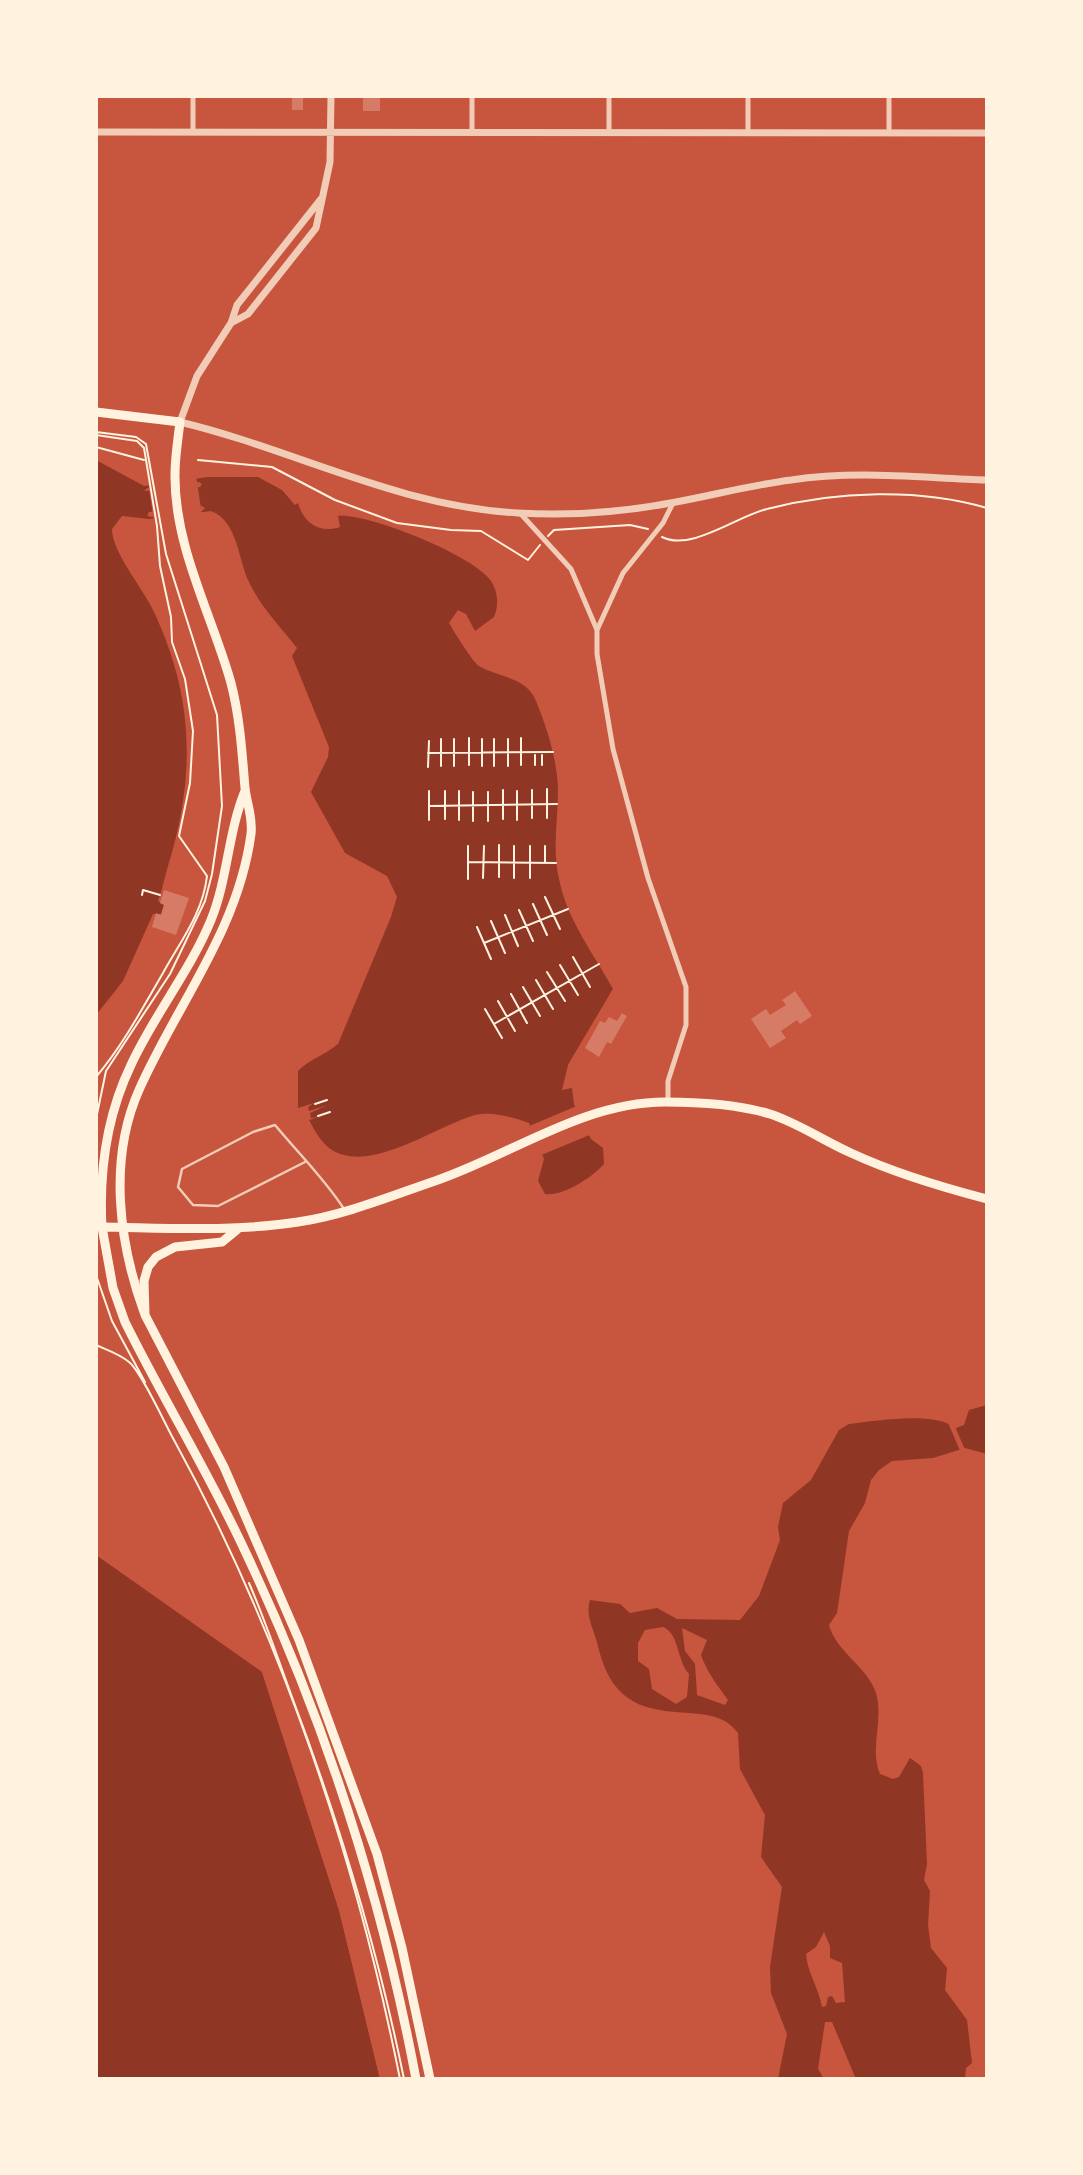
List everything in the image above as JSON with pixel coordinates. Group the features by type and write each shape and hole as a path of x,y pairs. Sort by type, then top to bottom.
{"main road":[{"path":"96,412 180,422 174,476 181,523 236,703 245,791 253,816 233,906 209,960 138,1092 128,1122 121,1174 122,1227 135,1289 145,1315 224,1467 267,1559 319,1692 377,1854 402,1948 430,2079"},
{"path":"245,791 236,813 226,875 210,922 132,1063 117,1100 102,1160 98,1227 113,1289 125,1322 246,1552 286,1644 337,1781 380,1920 416,2079"},
{"path":"98,1227 239,1228 300,1222 346,1211 439,1180 592,1115 632,1105 668,1102 738,1108 769,1114 873,1162 926,1182 987,1199"},
{"path":"145,1315 144,1282 148,1267 156,1257 175,1247 222,1242 239,1228"}],"street":[{"path":"193,96 193,132"},
{"path":"231,323 248,314 308,242 321,218 321,199 330,162 331,96"},
{"path":"472,96 472,132"},
{"path":"609,96 609,132"},
{"path":"748,96 748,133"},
{"path":"889,96 889,133"},
{"path":"96,131 987,133"},
{"path":"321,199 237,305 231,323 197,376 180,422 233,436 358,482 447,504 519,513 596,512 673,503 818,476 885,474 987,481"},
{"path":"597,630 623,573 663,523 673,503"},
{"path":"519,513 571,569 597,630 602,690 620,775 648,878 686,987 686,1025 668,1081 668,1102"}],"lane":[{"path":"304,1162 219,1206 193,1205 178,1187 178,1177 189,1164 253,1132 275,1125 304,1162 323,1177 346,1211"}],"path":[{"path":"96,434 136,437 144,441 154,478 170,567 217,715 222,806 212,874 205,901 170,974 106,1071 96,1119"},
{"path":"96,434 141,443 150,479 172,642 185,679 193,731 190,783 178,835 206,873 207,880 199,906 178,952 132,1028 96,1077"},
{"path":"96,447 144,460"},
{"path":"198,460 272,467 335,500 397,523 488,533 528,560 540,546"},
{"path":"662,537 678,542 692,541 766,509 816,500 902,496 947,499 987,508"},
{"path":"551,533 554,530 630,525 648,529"},
{"path":"469,738 469,765"},
{"path":"482,738 482,766"},
{"path":"521,738 521,765"},
{"path":"441,739 441,766"},
{"path":"454,739 454,766"},
{"path":"494,739 494,766"},
{"path":"508,739 508,766"},
{"path":"428,767 429,741"},
{"path":"428,753 553,752"},
{"path":"535,765 536,754"},
{"path":"542,754 542,765"},
{"path":"547,789 547,818"},
{"path":"503,790 503,819"},
{"path":"532,790 532,818"},
{"path":"429,791 429,820"},
{"path":"445,791 445,820"},
{"path":"459,791 459,820"},
{"path":"517,791 517,820"},
{"path":"473,792 473,821"},
{"path":"488,792 488,821"},
{"path":"429,806 557,804"},
{"path":"499,845 499,877"},
{"path":"468,846 468,879"},
{"path":"483,878 484,846"},
{"path":"514,846 514,878"},
{"path":"530,846 530,877"},
{"path":"545,846 545,863"},
{"path":"468,862 556,863"},
{"path":"142,895 144,890 160,895"},
{"path":"545,897 560,929"},
{"path":"533,904 547,935"},
{"path":"484,943 568,909"},
{"path":"519,910 533,941"},
{"path":"505,915 518,946"},
{"path":"491,921 505,953"},
{"path":"477,927 491,959"},
{"path":"573,957 590,987"},
{"path":"494,1024 599,964"},
{"path":"560,965 578,995"},
{"path":"547,972 565,1001"},
{"path":"536,980 553,1009"},
{"path":"523,987 540,1016"},
{"path":"511,994 527,1023"},
{"path":"498,1001 515,1031"},
{"path":"485,1009 502,1038"},
{"path":"315,1104 327,1100"},
{"path":"318,1116 330,1112"},
{"path":"96,1275 112,1321 153,1395"},
{"path":"96,1345 132,1365 189,1469 253,1600 345,1856 369,1944 400,2079"},
{"path":"179,1442 255,1597 334,1809 375,1947 404,2079"}],"shaded area":[{"path":"96,460 144,486 208,477 258,477 282,490 295,505 298,503 304,516 313,525 325,529 340,527 338,516 372,521 443,548 480,571 491,581 495,590 497,603 494,617 475,631 466,614 458,610 449,623 476,664 519,682 532,693 536,701 556,766 556,857 563,894 575,923 613,989 568,1065 562,1090 572,1088 574,1104 591,1139 603,1148 604,1164 577,1185 560,1192 545,1194 538,1181 544,1159 529,1123 495,1114 475,1115 404,1146 365,1156 348,1156 328,1147 309,1120 319,1117 311,1118 310,1113 328,1105 309,1111 308,1107 314,1103 298,1108 298,1071 338,1044 397,897 387,876 345,853 311,792 328,757 329,747 292,656 297,648 254,591 227,523 211,511 149,519 122,516 112,529 122,559 153,610 177,673 186,736 186,768 177,832 158,901 164,905 161,914 153,914 123,981 96,1015","holes":["199,482 202,484 200,487 144,491 147,488","202,506 205,508 202,511 150,517 147,515 149,512"]},
{"path":"987,1405 987,1454 965,1448 933,1458 892,1461 871,1480 865,1503 849,1531 837,1613 829,1625 838,1643 866,1675 876,1693 876,1755 880,1774 893,1779 899,1777 910,1758 921,1766 927,1864 924,1880 930,1891 928,1925 931,1948 947,1968 945,1990 967,2020 972,2063 966,2068 965,2079 856,2079 832,2022 825,2022 818,2069 824,2079 778,2079 787,2034 771,1993 770,1967 782,1887 761,1857 765,1815 740,1769 738,1733 724,1721 707,1715 665,1711 644,1706 625,1696 609,1677 591,1623 590,1600 620,1604 630,1613 657,1608 677,1619 740,1620 759,1596 780,1540 778,1527 783,1503 811,1480 839,1430 849,1424 919,1418 946,1423 956,1428 964,1425 969,1410","holes":["663,1627 672,1635 689,1674 687,1697 676,1704 652,1689 649,1669 638,1661 638,1643 645,1630","682,1628 707,1640 701,1655 709,1673 728,1700 725,1705 697,1695 695,1664 685,1651","824,1932 830,1946 830,1958 842,1963 845,2002 836,2003 832,1996 828,1997 826,2006 822,2007 806,1954 816,1947"]},
{"path":"96,1555 262,1672 339,1910 380,2079 96,2079"}],"pier":[{"path":"196,475 202,515 154,522 148,482"},
{"path":"139,950 126,980 96,1019 123,981"},
{"path":"613,989 616,991 571,1067 568,1065"},
{"path":"579,1105 592,1134 539,1156 527,1127"},
{"path":"946,1418 953,1422 966,1452 961,1453"},
{"path":"265,1671 342,1909 383,2079 380,2079 339,1910 262,1672"}],"building":[{"path":"292,96 303,96 303,110 292,110"},
{"path":"363,96 380,96 380,111 363,111"},
{"path":"164,890 189,898 176,935 152,927 156,913 161,915 164,905 160,903"},
{"path":"795,991 812,1016 800,1024 797,1020 781,1031 786,1038 770,1048 751,1019 766,1009 770,1015 786,1005 782,1000"},
{"path":"622,1013 627,1016 611,1044 607,1042 599,1057 585,1048 600,1021 605,1023 609,1017 617,1021"}]}
